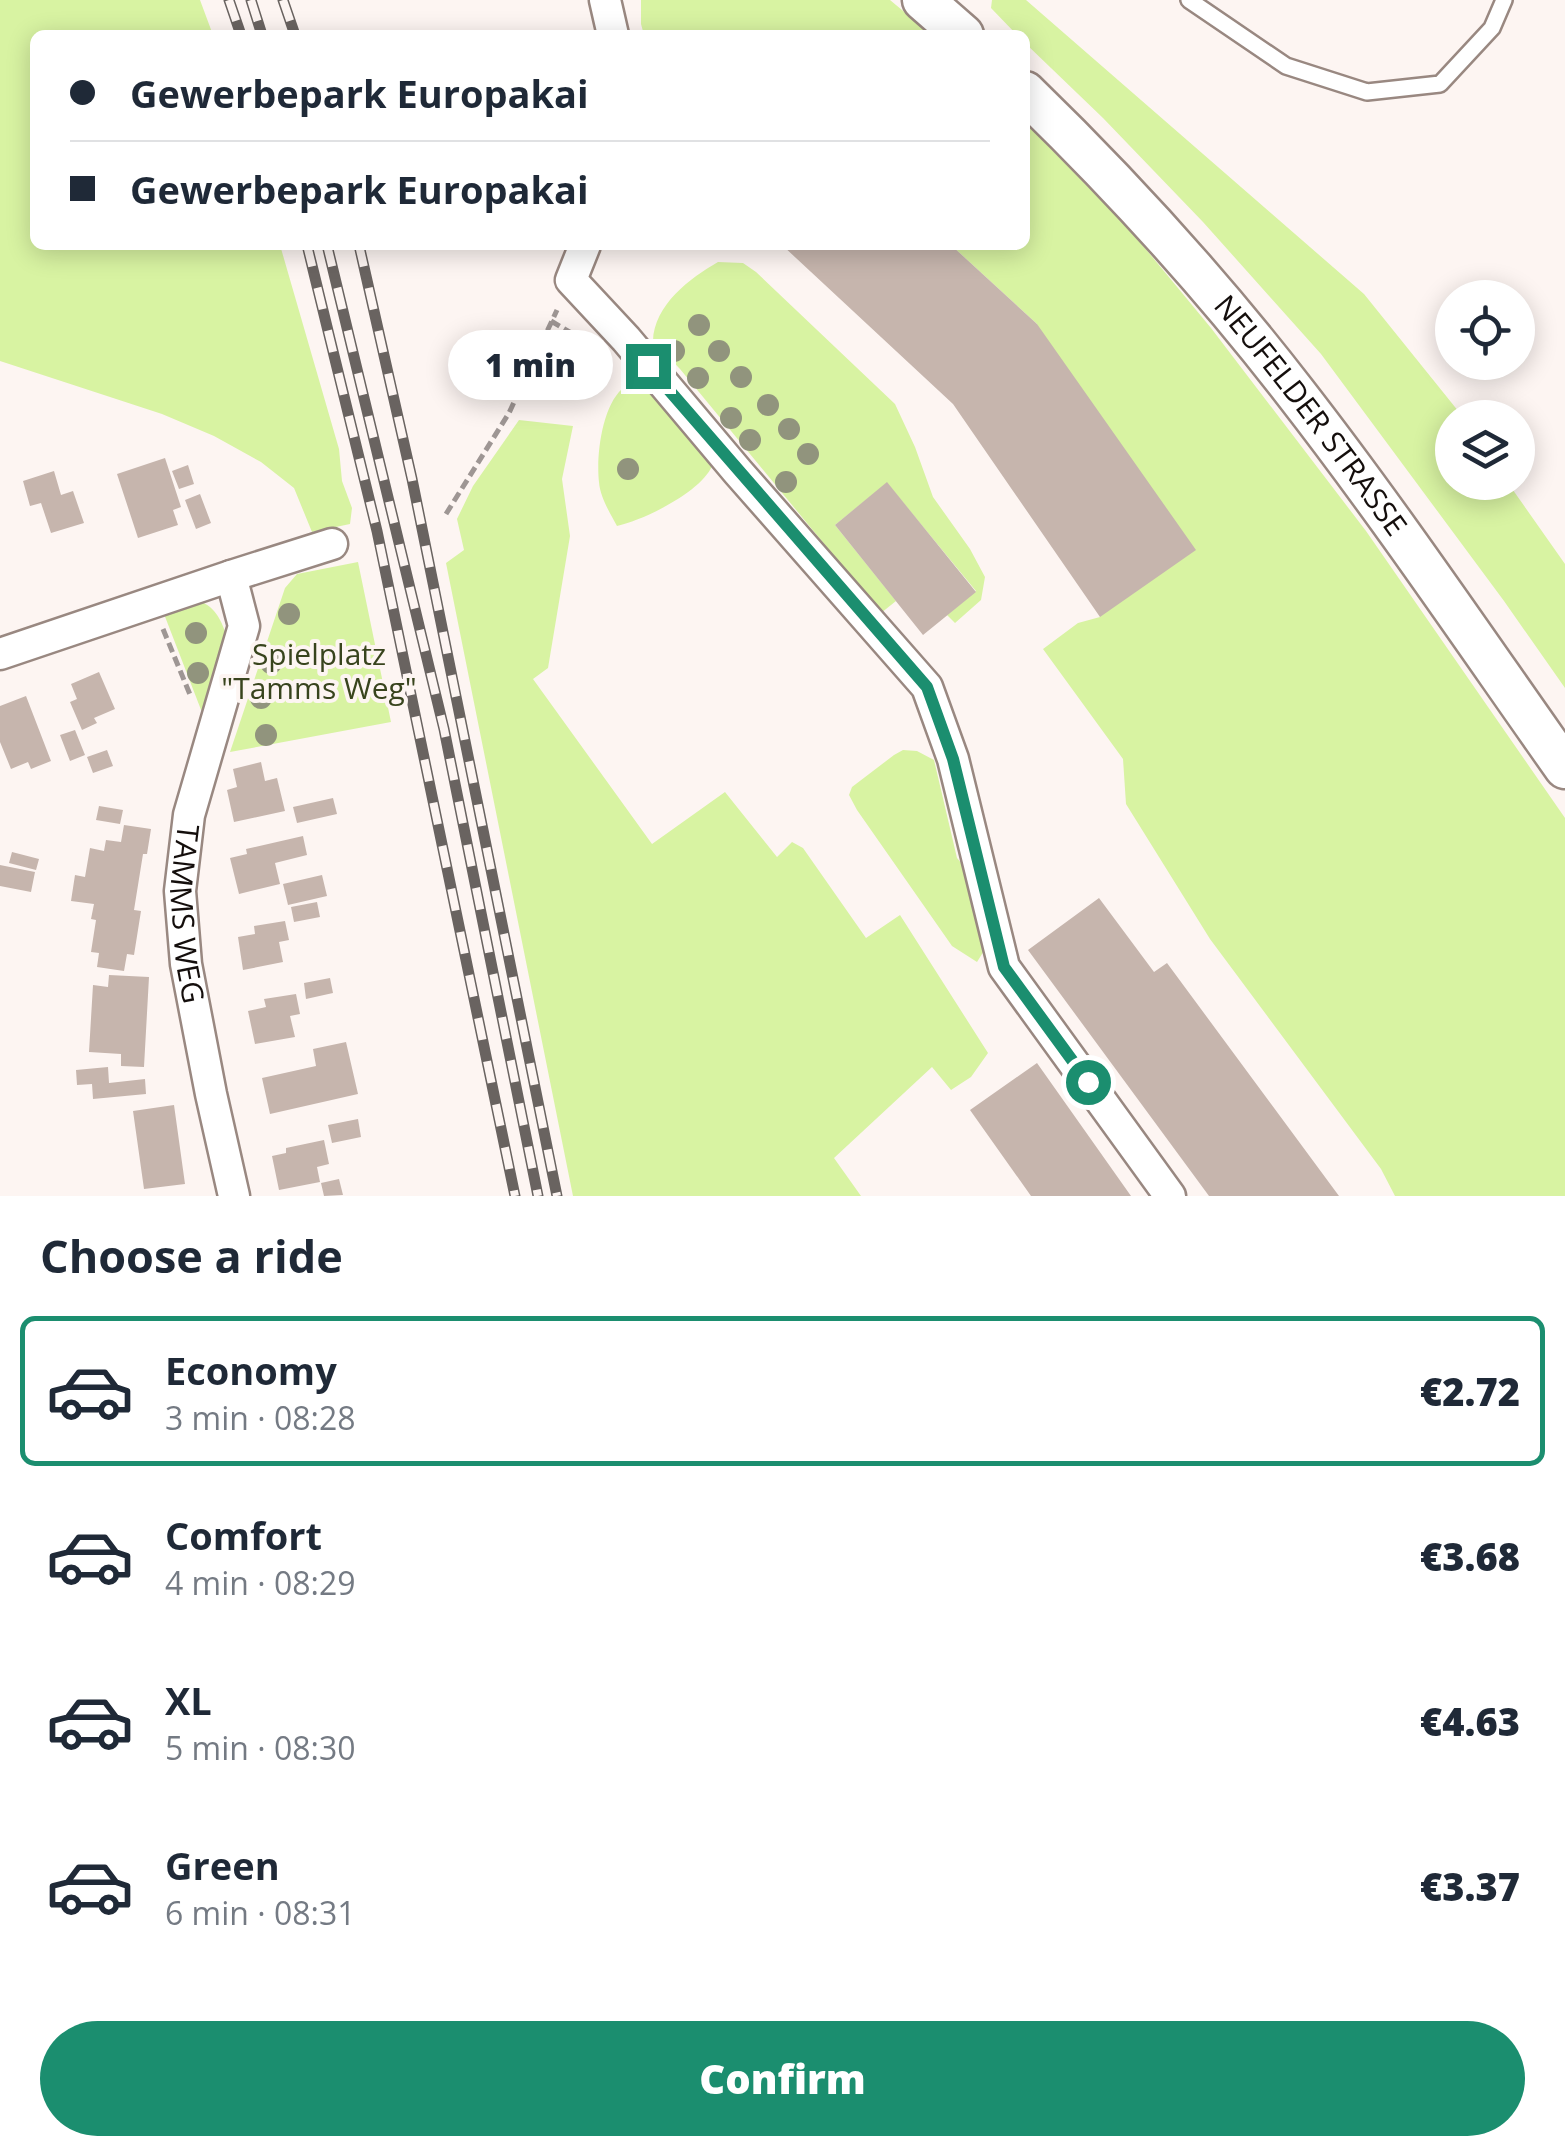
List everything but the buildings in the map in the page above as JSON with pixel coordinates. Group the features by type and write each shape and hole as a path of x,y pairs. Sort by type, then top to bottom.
{"street":[{"path":"606,0 612,30"},
{"path":"923,0 958,30"},
{"name":"NEUFELDER STRASSE","path":"1030,97 1183,256 1293,389 1565,768"},
{"path":"583,250 571,280 927,687 953,759 1004,967 1170,1196"},
{"path":"0,654 332,544"},
{"name":"TAMMS WEG","path":"230,576 244,626 189,815 180,891 186,964 234,1196"}],"lane":[{"path":"1189,0 1286,66 1367,92 1440,84 1492,28 1504,0"}],"path":[{"path":"446,514 509,413 571,280"},
{"path":"551,321 597,348"},
{"path":"153,604 210,742"}],"green space":[{"path":"0,0 200,0 211,30 30,30 30,250 281,250 339,449 342,481 352,508 350,524 312,532 294,488 261,462 214,436 162,414 0,361"},
{"path":"641,0 890,0 926,30 643,30"},
{"path":"992,0 1026,0 1364,294 1449,400 1435,400 1435,500 1520,500 1565,564 1565,688 1321,354 1203,222 1030,48 1030,30 1012,30 991,8"},
{"path":"1030,127 1130,230 1211,328 1366,531 1565,818 1565,1196 1395,1196 1381,1169 1210,939 1126,804 1123,759 1043,649 1078,623 1100,617 1037,324 956,250 1030,250"},
{"path":"718,262 743,263 756,272 895,404 933,497 985,577 981,600 955,623 947,615 976,591 887,483 835,525 896,601 881,613 653,341 660,316 675,294"},
{"path":"636,381 648,389 712,466 696,486 671,504 617,526 600,488 600,446 605,419 615,397"},
{"path":"519,420 573,426 562,479 570,536 548,668 533,679 652,844 725,792 777,857 792,842 803,848 866,938 900,915 988,1053 971,1077 951,1090 932,1067 834,1158 861,1196 573,1196 446,563 464,550 457,519 473,486"},
{"name":"Spielplatz \"Tamms Weg\"","path":"358,562 391,722 230,752 285,588 297,574"},
{"path":"200,601 218,616 227,638 203,715 164,614"},
{"path":"903,750 917,751 934,760 957,858 968,871 987,946 977,962 952,946 849,795 852,787"}],"railway":[{"path":"229,0 239,30"},
{"path":"251,0 260,30"},
{"path":"283,0 293,30"},
{"path":"308,250 377,531 515,1196"},
{"path":"328,250 444,729 538,1196"},
{"path":"360,250 412,479 557,1196"}],"route":[{"path":"648,366 927,687 953,759 1004,967 1088,1082"}]}
